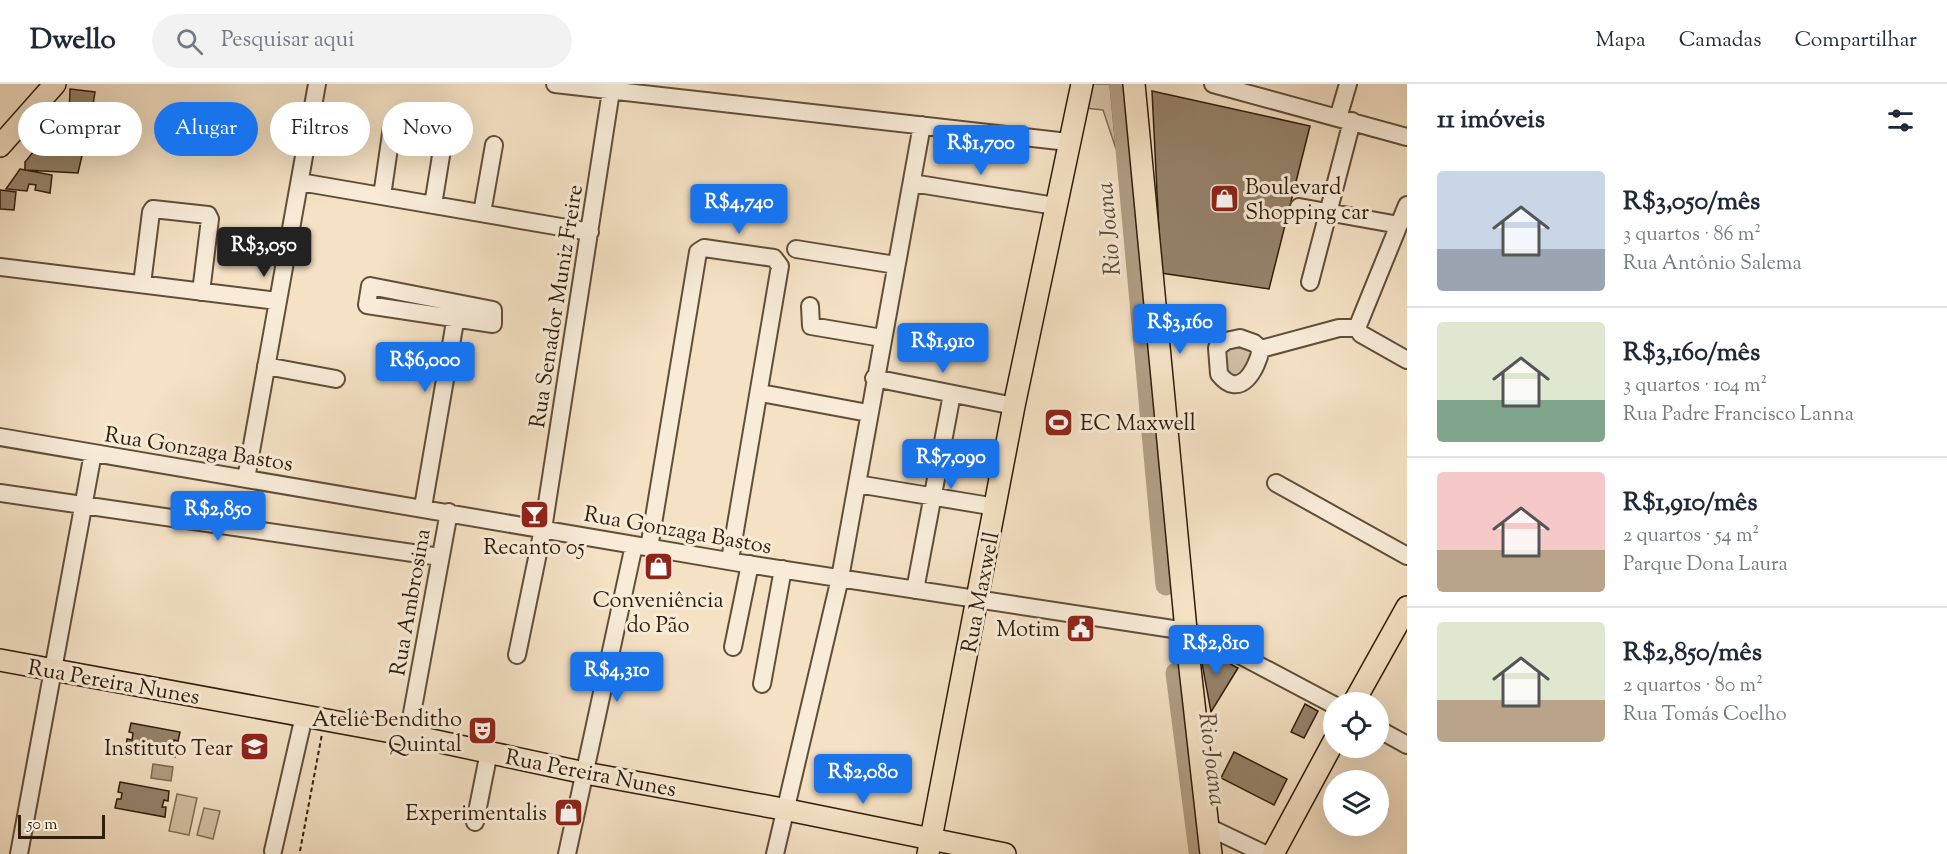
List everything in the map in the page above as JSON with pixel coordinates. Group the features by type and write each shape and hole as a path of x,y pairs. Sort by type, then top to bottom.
{"main road":[{"path":"0,146 54,84"},
{"name":"Rua Maxwell","path":"930,847 1014,406 1082,84"},
{"path":"1134,84 1186,630 1210,854"},
{"path":"1360,692 1407,607"},
{"name":"Rua Pereira Nunes","path":"0,660 408,735 585,773 788,810 930,847 1005,854"},
{"path":"1273,854 1325,758"}],"street":[{"path":"246,478 317,84"},
{"path":"555,84 1068,142"},
{"path":"1213,84 1407,137"},
{"path":"1310,282 1328,213 1345,120 1348,84"},
{"name":"Rua Senador Muniz Freire","path":"517,655 543,529 611,91"},
{"path":"775,854 788,810 840,578 874,378 922,125"},
{"path":"482,213 494,145"},
{"path":"382,196 388,156"},
{"path":"433,205 441,156"},
{"path":"300,182 590,232"},
{"path":"912,183 1055,206"},
{"path":"1407,205 1358,328 1361,334 1407,360"},
{"path":"1299,207 1399,225"},
{"path":"142,284 153,209 208,215 210,219 201,292"},
{"path":"567,854 642,546 698,252 704,248 774,258 780,266 730,560"},
{"path":"796,249 896,265"},
{"path":"0,267 278,301"},
{"path":"810,306 811,326 882,338"},
{"path":"423,507 457,310"},
{"path":"1261,349 1339,327 1358,328"},
{"path":"266,366 336,379"},
{"path":"874,378 1014,406"},
{"path":"766,394 868,413"},
{"path":"915,590 952,394"},
{"name":"Rua Gonzaga Bastos","path":"0,437 750,564 1186,630 1213,641 1323,699"},
{"path":"19,854 93,453"},
{"path":"1276,483 1407,555"},
{"path":"857,484 996,507"},
{"path":"0,493 440,557"},
{"name":"Rua Ambrosina","path":"408,735 449,512"},
{"path":"733,647 750,564"},
{"path":"762,684 783,569"},
{"path":"273,851 314,718"},
{"path":"1389,735 1407,745"},
{"path":"476,822 489,752"},
{"path":"1208,827 1243,848 1265,854"}],"path":[{"path":"300,851 314,718"}],"shaded area":[{"path":"1090,84 1110,84 1116,149 1103,110 1085,108"},
{"path":"1236,342 1257,351 1241,381 1224,376 1224,345"},
{"path":"153,764 173,767 171,781 151,778"},
{"path":"177,794 197,798 189,835 169,831"},
{"path":"204,808 220,811 213,839 197,835"}],"building":[{"path":"70,89 95,92 93,102 70,102"},
{"name":"Boulevard Shopping car","path":"1152,91 1310,126 1269,289 1161,273"},
{"path":"30,156 82,156 78,173 25,170 25,162"},
{"path":"20,169 52,175 50,193 35,190 36,185 29,184 27,191 6,189"},
{"path":"0,190 16,192 14,210 0,209"},
{"path":"1199,647 1238,668 1211,712"},
{"path":"1305,704 1318,711 1304,738 1291,732"},
{"path":"131,723 180,732 178,741 174,740 173,747 177,748 175,757 126,749 127,739 132,740 133,733 129,732"},
{"path":"1234,752 1287,779 1274,805 1221,778"},
{"path":"120,782 169,791 168,801 164,800 162,807 166,807 165,817 115,808 117,799 121,799 122,793 118,792"}],"waterway":[{"name":"Rio Joana","path":"1120,84 1166,585"},
{"name":"Rio Joana","path":"1176,673 1199,851"}],"place":[{"name":"Boulevard Shopping car","path":"1224,199"},
{"name":"EC Maxwell","path":"1059,422"},
{"name":"Recanto 05","path":"534,514"},
{"name":"Conveniência do Pão","path":"658,567"},
{"name":"Motim","path":"1081,628"},
{"name":"Ateliê Benditho Quintal","path":"483,731"},
{"name":"Instituto Tear","path":"254,747"},
{"name":"Experimentalis","path":"568,812"}]}
